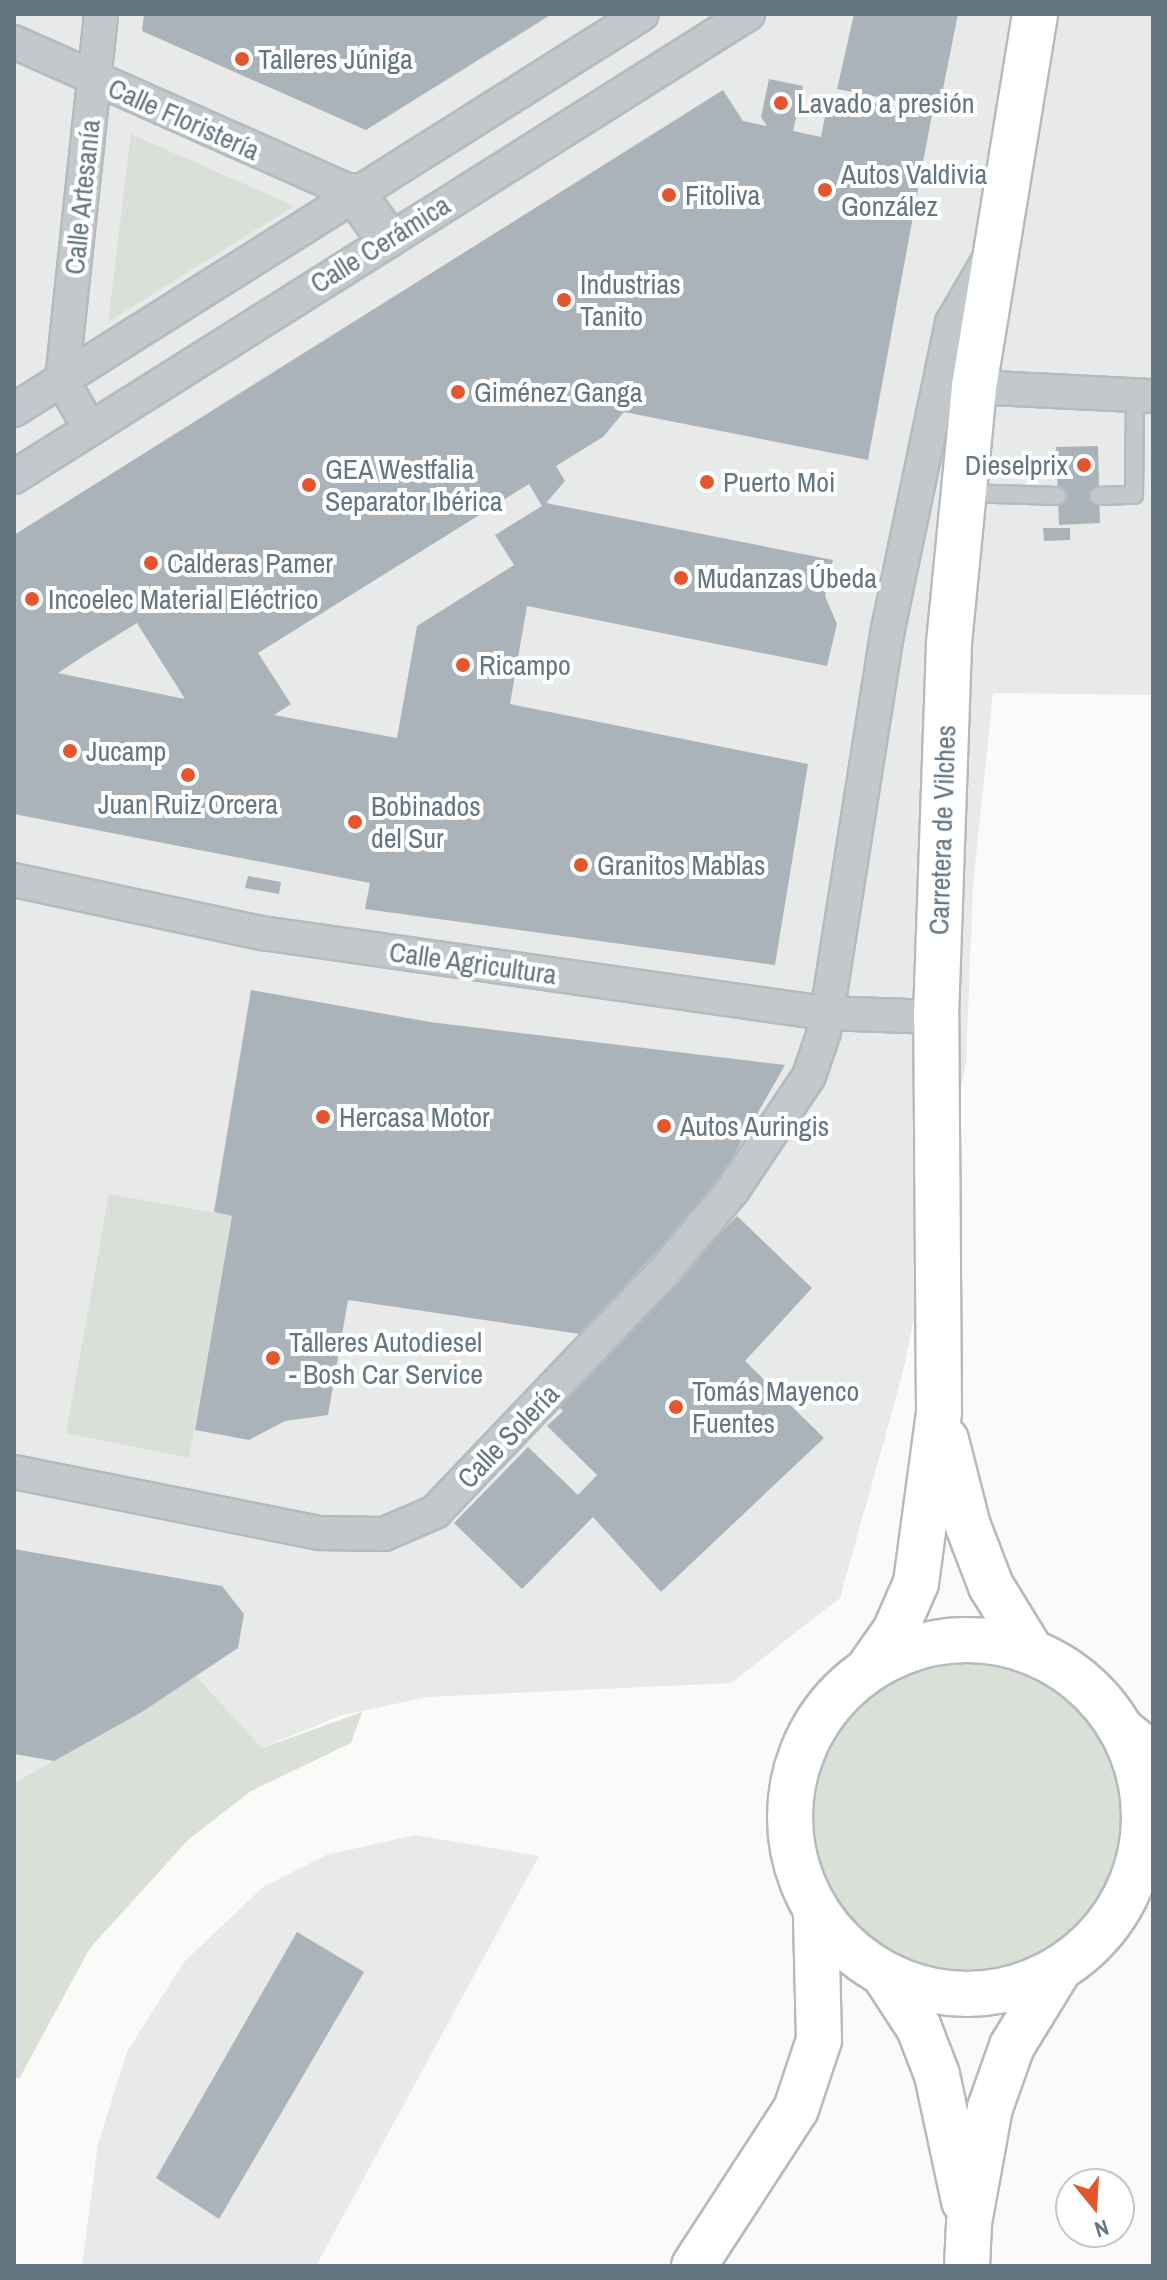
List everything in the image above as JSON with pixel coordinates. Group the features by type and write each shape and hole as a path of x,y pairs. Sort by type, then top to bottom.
{"main road":[{"name":"Carretera de Vilches","path":"869,1668 895,1631 916,1583 939,1412 936,1017 949,643 974,387 1035,14"},
{"name":"Carretera de Vilches","path":"939,1412 968,1526 991,1586 1031,1651"},
{"path":"962,1640 1031,1651 1068,1670 1100,1698 1139,1743 1145,1838 1130,1890 1100,1936 1058,1971 1002,1992 942,1994 885,1976 846,1949 816,1914 794,1864 788,1820 792,1777 808,1735 834,1698 869,1668 920,1645 962,1640"},
{"path":"694,2266 796,2109 819,2040 816,1914"},
{"path":"967,2266 969,2223 990,2108 1008,2058 1058,1971"},
{"path":"885,1976 919,2028 937,2075 969,2223"}],"street":[{"name":"Calle Artesanía","path":"62,380 101,14"},
{"name":"Calle Cerámica","path":"14,410 642,14"},
{"name":"Calle Cerámica","path":"14,477 387,238 748,14"},
{"name":"Calle Floristería","path":"14,42 355,194"},
{"path":"355,194 387,238"},
{"name":"Carretera de Vilches","path":"825,1013 888,629 952,323 994,251"},
{"path":"62,380 90,429"},
{"path":"974,387 1144,397"},
{"name":"Calle Agricultura","path":"14,880 262,933 825,1013 936,1017"},
{"name":"Calle Solería","path":"14,1472 320,1533 384,1534 435,1512 661,1275 732,1191 809,1076 825,1013"}],"lane":[{"path":"1099,496 1134,495 1144,397"},
{"path":"963,493 1057,496"}],"shaded area":[{"path":"14,14 1153,14 1153,695 993,693 973,885 966,1063 903,1372 840,1598 731,1683 428,1697 343,1715 262,1748 196,1676 142,1712 14,1783"},
{"path":"131,134 294,206 108,322"},
{"path":"109,1194 232,1216 189,1458 66,1433"},
{"path":"966,1662 996,1665 1025,1674 1051,1688 1075,1707 1094,1731 1108,1757 1117,1786 1120,1816 1117,1846 1108,1875 1094,1901 1075,1925 1051,1944 1025,1958 996,1967 966,1970 936,1967 907,1958 881,1944 857,1925 838,1901 824,1875 815,1846 812,1816 815,1786 824,1757 838,1731 857,1707 881,1688 907,1674 936,1665"},
{"path":"196,1676 262,1748 362,1712 351,1743 251,1791 189,1839 90,1948 19,2079 14,2077 14,1783 142,1712"},
{"path":"415,1835 539,1856 316,2266 82,2266 98,2144 127,2052 184,1962 263,1887 326,1855"}],"building":[{"path":"144,14 552,14 366,130 142,31"},
{"path":"854,14 958,14 939,109 837,89"},
{"path":"769,79 803,86 793,131 821,137 827,106 838,108 840,95 932,114 868,460 624,412 603,437 556,466 565,481 546,503 833,560 825,596 837,624 827,666 527,606 510,704 808,764 775,965 365,909 370,883 14,814 14,535 723,90 743,121 767,126 761,117","holes":["529,484 542,506 495,535 514,565 417,626 397,738 274,715 291,704 258,653","137,623 185,699 58,673 85,655"]},
{"path":"1098,446 1100,523 1059,525 1056,447"},
{"path":"1043,528 1070,528 1070,540 1044,541"},
{"path":"248,876 281,882 279,894 245,888"},
{"path":"251,990 430,1022 785,1065 715,1188 580,1334 348,1300 328,1415 285,1421 249,1440 195,1430 232,1216 214,1212"},
{"name":"Tomás Mayenco Fuentes","path":"737,1216 812,1288 745,1361 824,1438 661,1592 593,1517 522,1589 454,1523 528,1447 578,1495 597,1475 547,1426 563,1411 556,1404"},
{"path":"14,1549 222,1586 244,1614 238,1648 142,1712 54,1761 14,1754"},
{"path":"297,1932 364,1972 219,2219 156,2178"}],"place":[{"name":"Talleres Júniga","path":"242,59"},
{"name":"Lavado a presión","path":"781,103"},
{"name":"Autos Valdivia González","path":"825,190"},
{"name":"Fitoliva","path":"669,195"},
{"name":"Industrias Tanito","path":"564,300"},
{"name":"Giménez Ganga","path":"458,392"},
{"name":"Dieselprix","path":"1084,465"},
{"name":"Puerto Moi","path":"707,482"},
{"name":"GEA Westfalia Separator Ibérica","path":"309,485"},
{"name":"Calderas Pamer","path":"151,563"},
{"name":"Mudanzas Úbeda","path":"681,578"},
{"name":"Incoelec Material Eléctrico","path":"32,599"},
{"name":"Ricampo","path":"463,665"},
{"name":"Jucamp","path":"70,751"},
{"name":"Juan Ruiz Orcera","path":"188,775"},
{"name":"Bobinados del Sur","path":"355,822"},
{"name":"Granitos Mablas","path":"581,865"},
{"name":"Hercasa Motor","path":"323,1117"},
{"name":"Autos Auringis","path":"664,1126"},
{"name":"Talleres Autodiesel - Bosh Car Service","path":"273,1358"},
{"name":"Tomás Mayenco Fuentes","path":"676,1407"}]}
